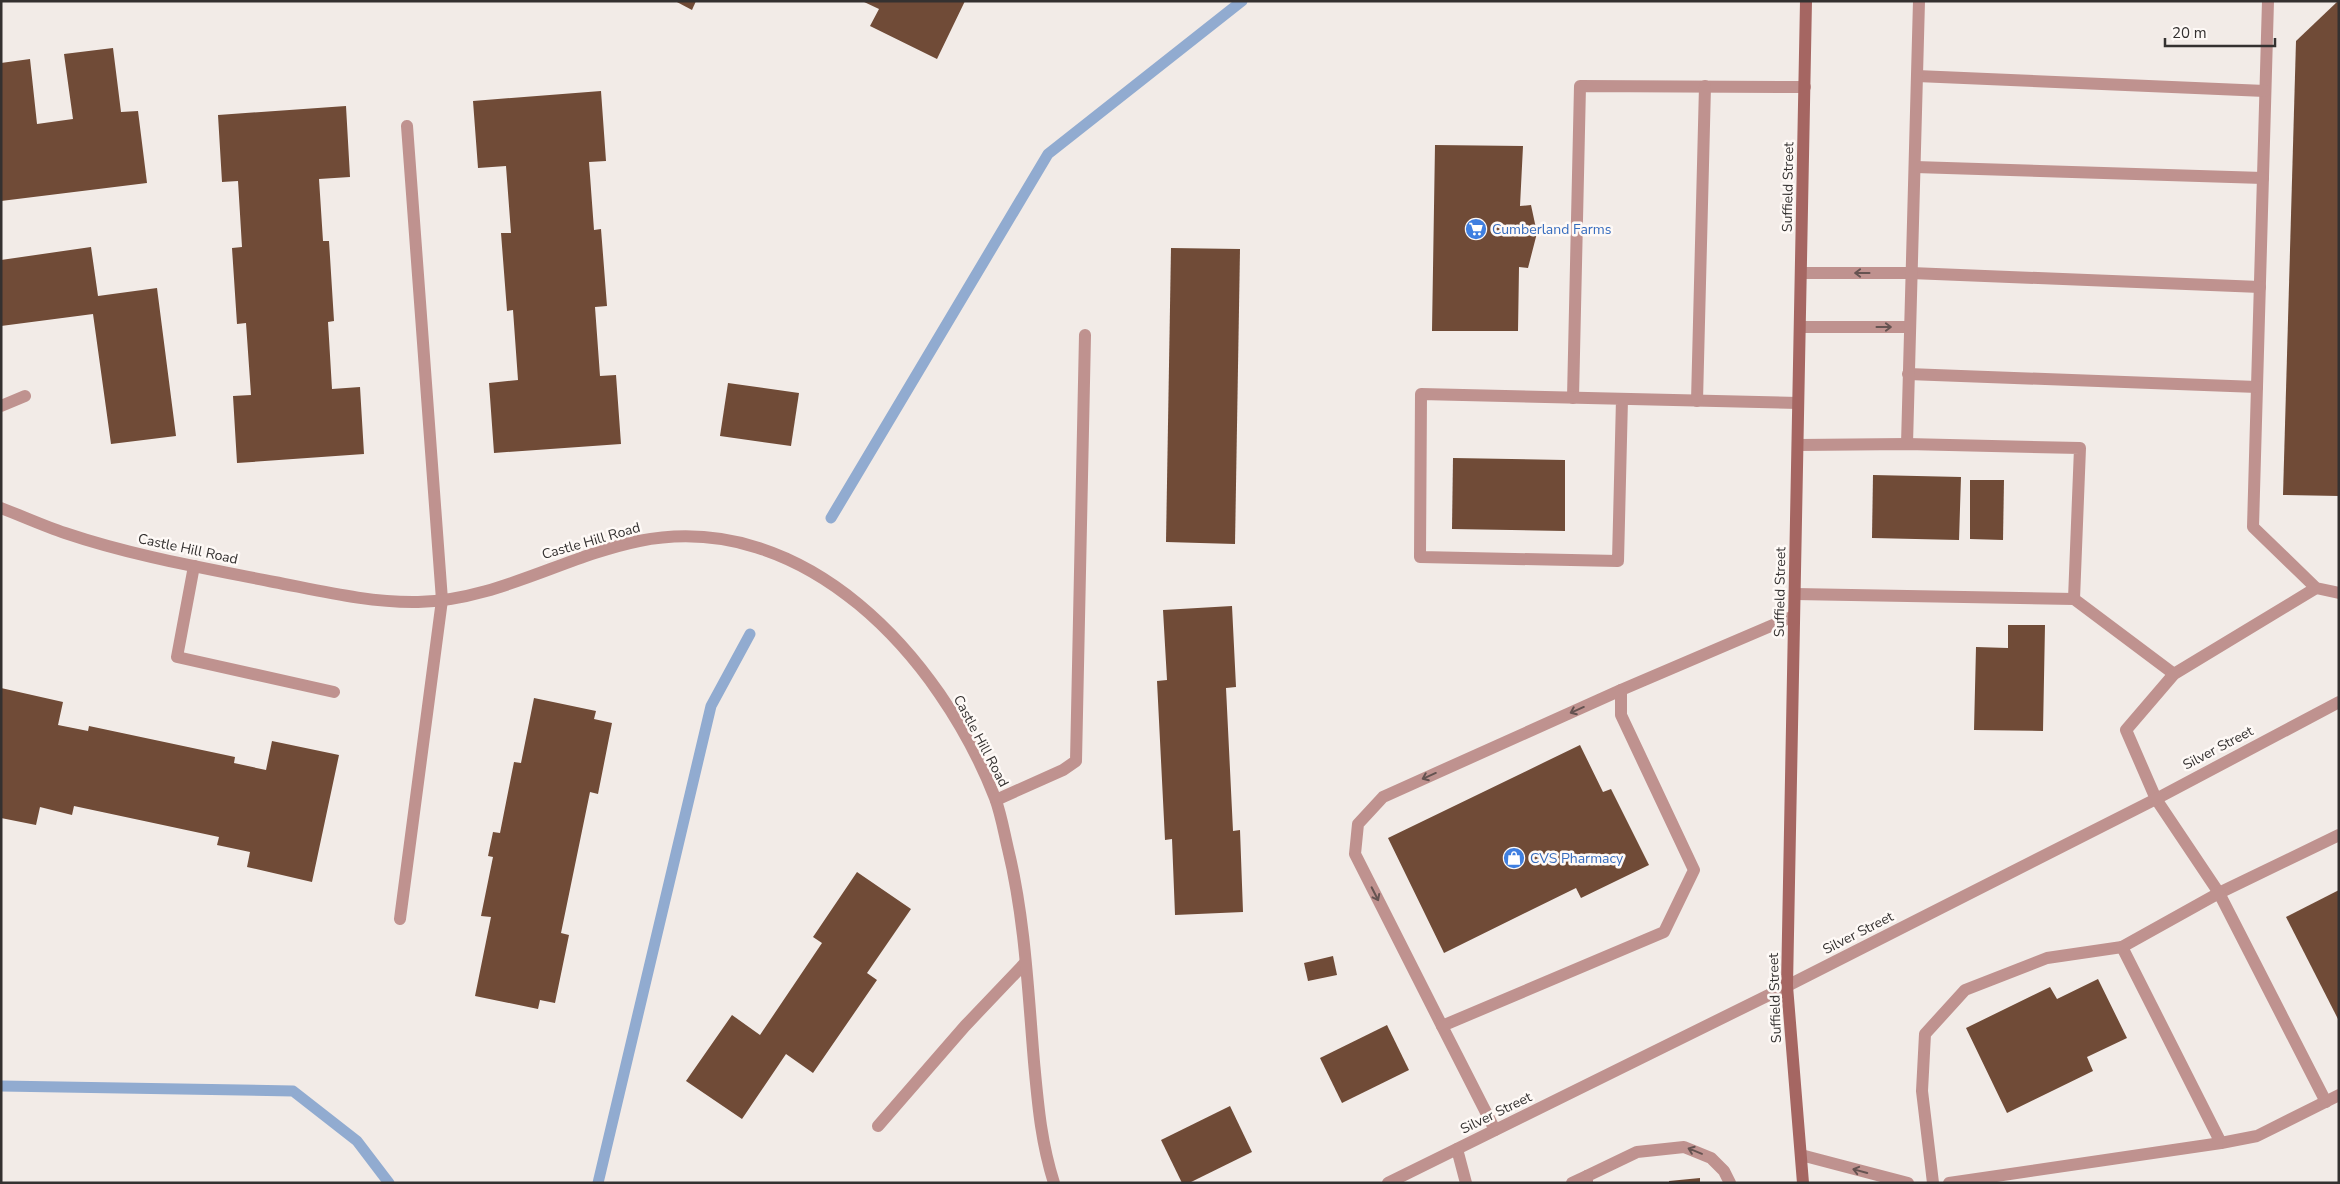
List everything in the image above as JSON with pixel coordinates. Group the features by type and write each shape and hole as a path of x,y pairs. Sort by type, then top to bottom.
{"main road":[{"name":"Suffield Street","path":"1803,1183 1787,986 1806,1"}],"street":[{"path":"1907,444 1910,272 1915,167 1919,1"},
{"path":"2268,1 2253,526 2316,588 2339,593"},
{"path":"1917,76 2265,91"},
{"path":"1573,398 1580,86 1805,86"},
{"path":"1697,401 1704,86"},
{"path":"400,919 442,600 407,126"},
{"path":"1915,167 2263,178"},
{"path":"1801,273 1910,272 2260,287"},
{"path":"1800,327 1909,327"},
{"path":"996,800 1063,770 1076,761 1086,335"},
{"path":"1908,374 2257,387"},
{"path":"1622,399 1618,561 1420,557 1421,394 1798,403"},
{"path":"1,406 25,396"},
{"path":"1798,445 1907,444 2080,448 2074,599"},
{"name":"Castle Hill Road","path":"1,508 63,533 117,548 194,566 365,598 421,602 442,600 492,588 642,540 696,537 744,543 765,550 809,569 832,583 859,604 902,646 955,717 996,800 1016,882 1039,1127 1054,1183"},
{"path":"194,566 177,657 334,692"},
{"path":"2316,588 2174,674 2126,730 2156,799 2219,893 2326,1102"},
{"path":"1795,594 2074,599 2174,674"},
{"path":"1495,1130 1355,854 1358,824 1383,797 1621,690 1794,616"},
{"path":"1442,1026 1664,932 1694,870 1621,716 1621,690"},
{"name":"Silver Street","path":"1388,1183 1787,986 2156,799 2339,702"},
{"path":"1933,1183 1922,1092 1925,1034 1965,990 2047,958 2122,947 2219,893 2339,835"},
{"path":"2122,947 2221,1143"},
{"path":"878,1126 965,1026 1025,963"},
{"path":"1949,1183 2258,1136 2339,1095"},
{"path":"1572,1183 1587,1179 1637,1152 1684,1147 1711,1158 1724,1171 1730,1183"},
{"path":"1457,1149 1466,1183"},
{"path":"1801,1155 1908,1183"}],"building":[{"path":"675,1 696,1 692,10"},
{"path":"862,1 965,1 937,59 870,26 879,9"},
{"path":"2338,1 2339,496 2283,495 2296,41"},
{"path":"113,48 121,112 138,111 147,183 1,201 1,63 30,59 37,124 73,119 64,54"},
{"path":"601,91 606,161 589,162 594,230 601,229 607,306 595,307 600,376 616,375 621,444 494,453 489,383 518,380 513,310 507,311 501,233 511,233 506,166 478,168 473,101"},
{"path":"346,106 350,177 319,179 323,241 329,241 334,321 328,322 332,389 360,387 364,454 237,463 233,396 251,395 246,323 237,324 232,248 242,247 238,181 222,182 218,115"},
{"path":"1435,145 1523,146 1520,206 1531,205 1537,233 1528,268 1519,267 1518,331 1432,331"},
{"path":"91,247 98,296 157,288 176,436 111,444 93,314 1,326 1,260"},
{"path":"1171,248 1240,249 1235,544 1166,542"},
{"path":"728,383 799,393 791,446 720,436"},
{"path":"1453,458 1565,460 1565,531 1452,529"},
{"path":"1873,475 1961,477 1959,540 1872,538"},
{"path":"1970,480 2004,480 2003,540 1970,539"},
{"path":"1232,606 1236,687 1226,688 1233,831 1240,830 1243,912 1175,915 1172,839 1165,840 1157,681 1167,680 1163,610"},
{"path":"2008,625 2045,625 2043,731 1974,730 1976,647 2008,648"},
{"path":"1,688 63,702 58,725 88,731 89,726 235,757 234,763 266,770 272,741 339,755 312,882 247,867 250,852 217,845 219,837 74,806 72,815 40,807 36,825 1,818"},
{"path":"534,698 596,711 594,719 612,723 598,794 590,792 561,933 569,935 555,1003 540,1000 538,1009 475,996 491,917 481,916 493,857 488,856 493,832 500,833 514,762 521,763"},
{"path":"1580,745 1603,792 1611,789 1649,865 1581,898 1576,888 1444,953 1388,838"},
{"path":"857,872 911,909 867,973 877,980 813,1073 786,1054 742,1119 686,1081 732,1015 760,1035 822,943 813,937"},
{"path":"2339,890 2339,1021 2286,917"},
{"path":"1333,956 1337,975 1308,981 1304,963"},
{"path":"2098,979 2127,1038 2087,1057 2093,1071 2007,1113 1966,1028 2050,987 2057,999"},
{"path":"1387,1025 1409,1070 1342,1103 1320,1058"},
{"path":"1230,1106 1252,1152 1189,1183 1182,1183 1161,1140"},
{"path":"1700,1178 1700,1183 1669,1183 1669,1181"}],"waterway":[{"path":"831,518 1048,154 1242,1"},
{"path":"598,1183 711,706 750,634"},
{"path":"1,1086 293,1091 357,1141 389,1183"}],"place":[{"name":"Cumberland Farms","path":"1476,229"},
{"name":"CVS Pharmacy","path":"1514,858"}]}
